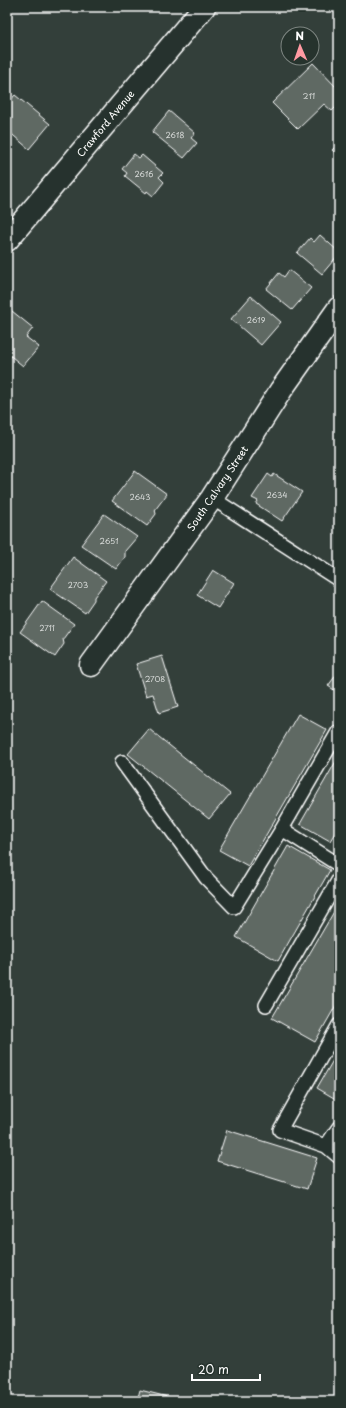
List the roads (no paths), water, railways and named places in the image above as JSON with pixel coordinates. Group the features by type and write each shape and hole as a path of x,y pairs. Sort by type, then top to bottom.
{"street":[{"name":"Crawford Avenue","path":"7,240 204,7"},
{"name":"South Calvary Street","path":"90,665 212,498 281,390 339,308"}],"lane":[{"path":"212,498 339,580"},
{"path":"122,762 206,878 234,907 282,829 338,732"},
{"path":"282,829 339,865"},
{"path":"266,1005 339,879"},
{"path":"339,1025 280,1130 326,1146 339,1157"},
{"path":"326,1146 339,1126"}]}
